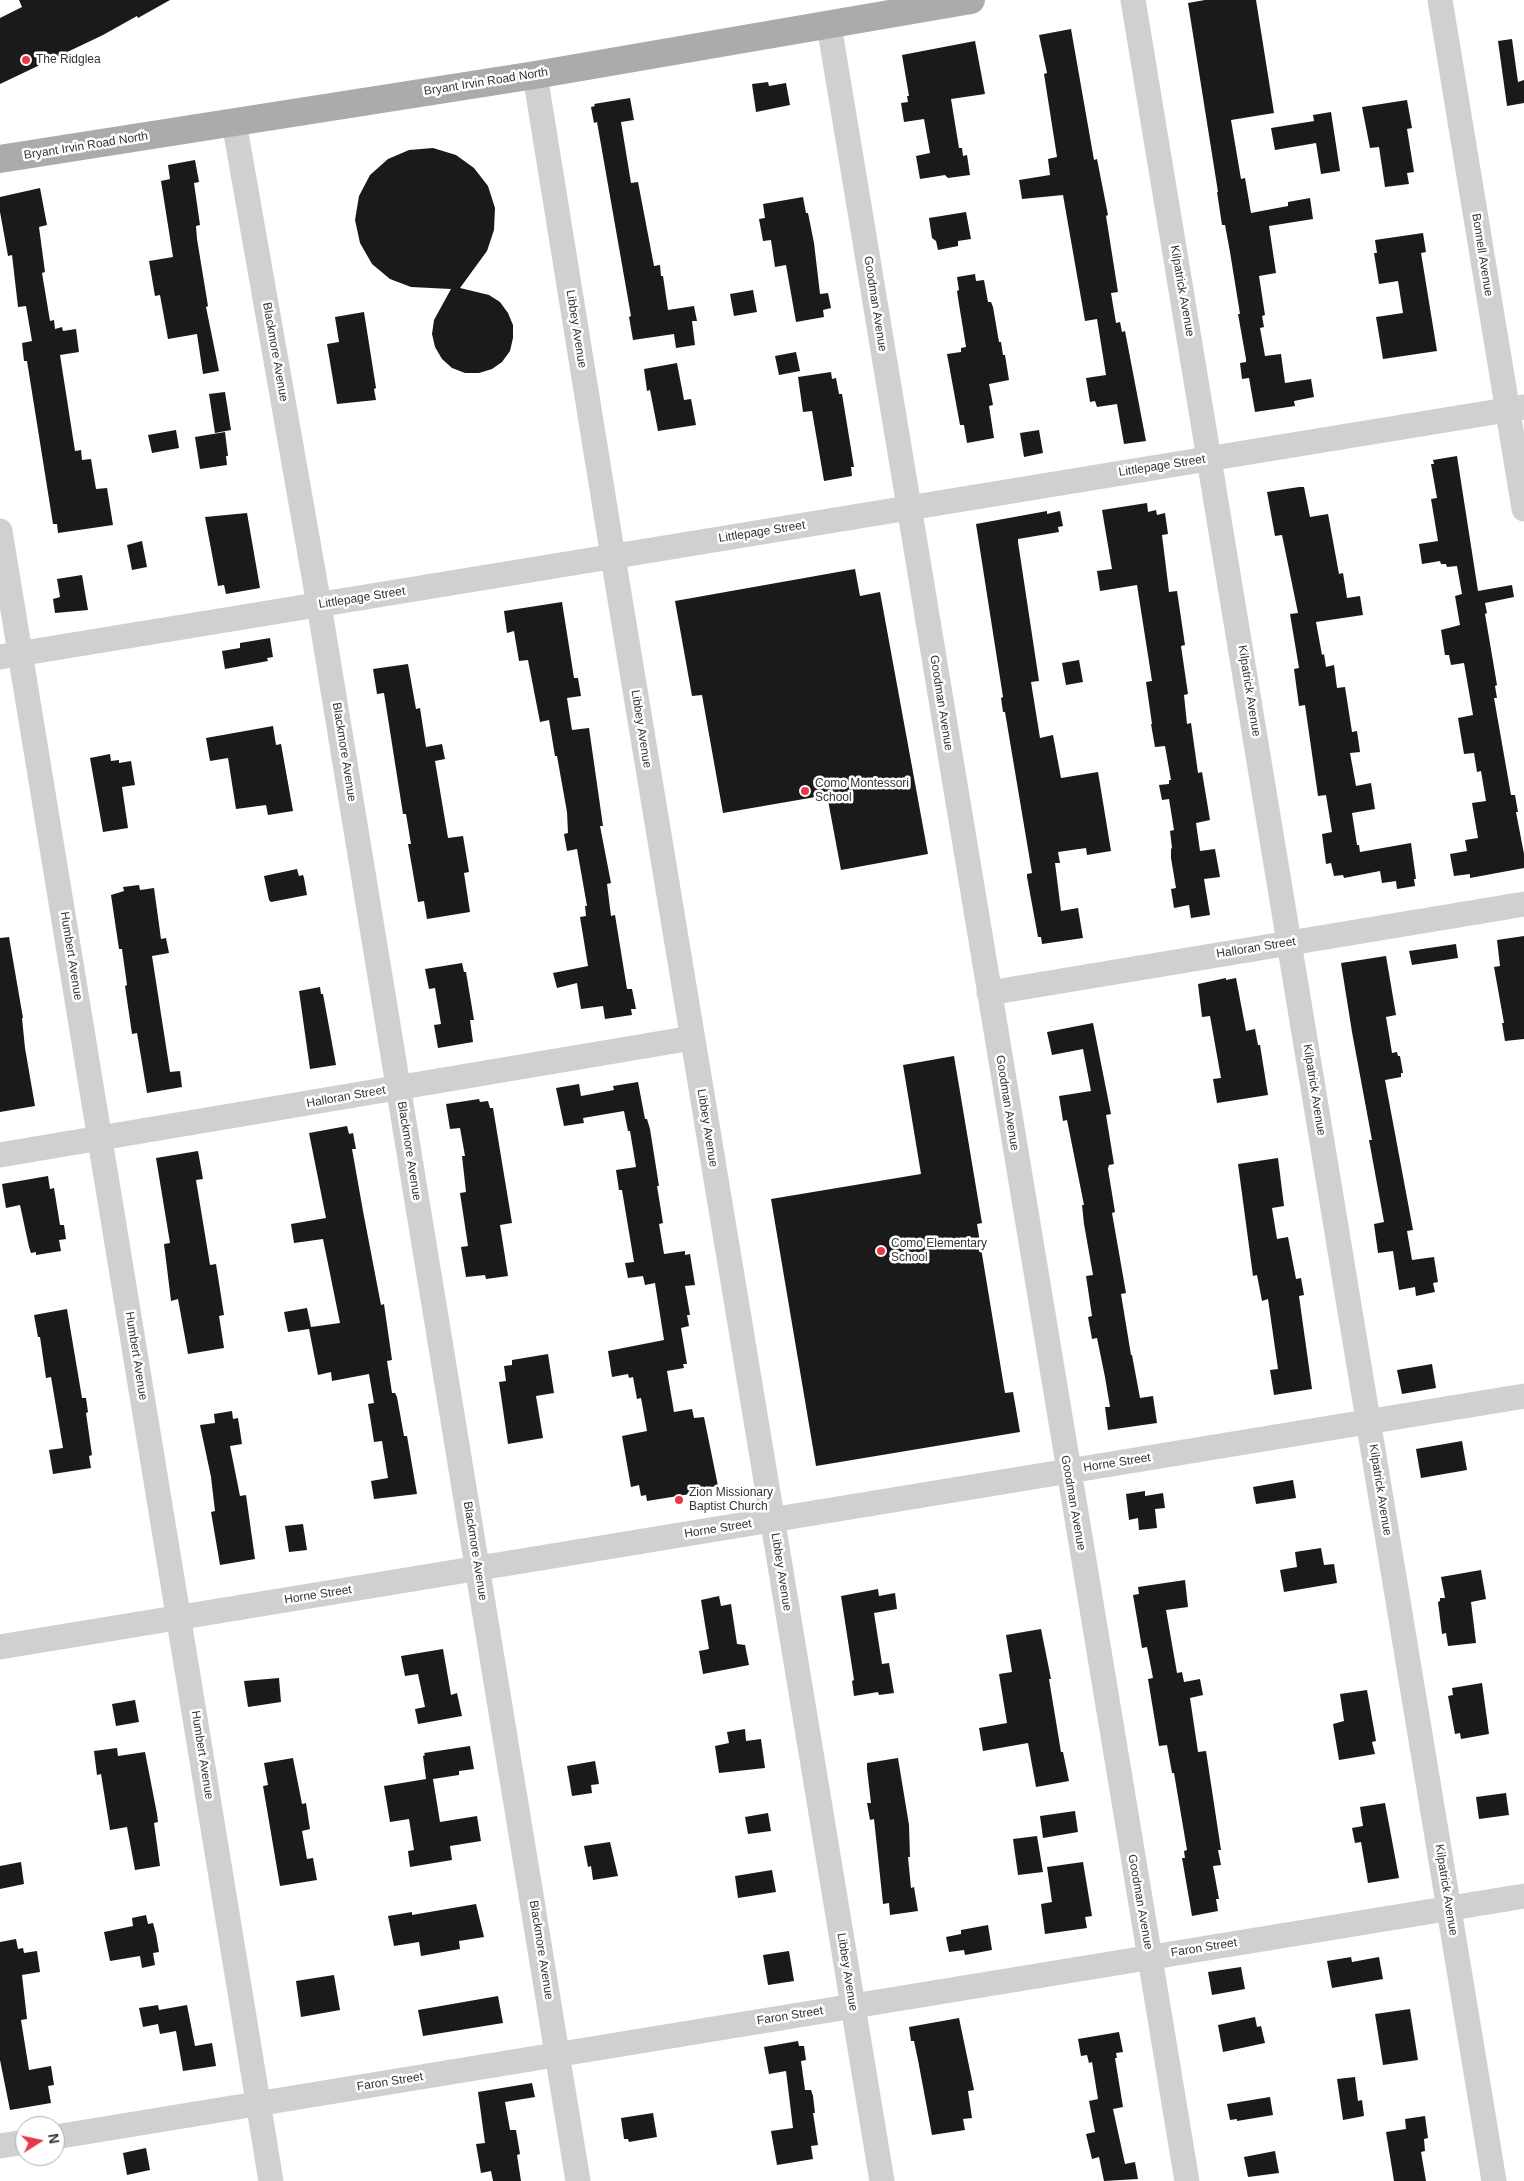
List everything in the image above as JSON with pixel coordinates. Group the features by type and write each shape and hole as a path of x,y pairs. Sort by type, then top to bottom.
{"main road":[{"name":"Bryant Irvin Road North","path":"0,159 535,75 971,0"}],"street":[{"name":"Kilpatrick Avenue","path":"1133,0 1494,2181"},
{"name":"Bonnell Avenue","path":"1440,0 1516,408 1524,509"},
{"name":"Goodman Avenue","path":"829,25 1187,2181"},
{"name":"Libbey Avenue","path":"535,75 612,557 882,2181"},
{"name":"Blackmore Avenue","path":"234,122 319,605 578,2181"},
{"name":"Littlepage Street","path":"11,655 1516,408"},
{"name":"Humbert Avenue","path":"0,530 11,655 101,1138 271,2181"},
{"name":"Halloran Street","path":"989,993 1524,904"},
{"name":"Halloran Street","path":"0,1156 692,1038"},
{"name":"Horne Street","path":"0,1647 1524,1396"},
{"name":"Faron Street","path":"65,2135 1524,1896"},
{"path":"0,2146 15,2144"}],"building":[{"name":"The Ridglea","path":"19,0 170,0 138,18 137,16 103,35 0,84 0,18 22,7"},
{"path":"1205,0 1256,0 1274,113 1231,120 1241,179 1245,178 1251,213 1288,206 1288,202 1310,198 1313,219 1269,226 1276,273 1259,276 1265,315 1262,316 1264,327 1260,328 1265,356 1281,354 1285,383 1311,379 1314,397 1294,401 1295,406 1255,412 1249,378 1242,379 1240,363 1246,362 1246,359 1238,314 1240,314 1225,225 1222,225 1188,3"},
{"path":"1071,29 1094,160 1097,159 1108,215 1106,216 1118,292 1111,293 1116,323 1120,322 1122,332 1125,331 1146,441 1124,444 1117,404 1097,407 1095,401 1090,402 1086,378 1106,375 1097,319 1085,321 1063,195 1022,199 1019,180 1050,175 1048,159 1057,157 1044,74 1047,73 1039,35"},
{"path":"1512,39 1518,82 1524,80 1524,103 1507,106 1498,41"},
{"path":"975,41 985,94 951,99 959,148 962,148 963,156 967,155 970,175 948,178 945,175 920,179 916,156 930,153 924,119 904,122 901,103 908,102 907,96 909,96 902,55"},
{"path":"768,82 769,86 786,83 790,105 756,112 752,84"},
{"path":"630,98 634,120 621,122 631,183 638,182 654,266 660,265 668,310 694,306 697,321 692,321 695,345 676,348 674,334 633,340 629,317 631,316 597,122 594,123 591,107 595,106 594,104"},
{"path":"1407,100 1412,128 1407,129 1414,172 1407,173 1409,184 1385,187 1379,147 1370,148 1362,107"},
{"path":"1331,112 1340,171 1321,174 1316,143 1275,150 1271,128 1314,121 1313,115"},
{"path":"433,148 456,155 474,168 488,186 495,208 494,230 487,251 460,288 489,295 500,302 508,313 513,325 513,338 510,351 502,362 492,369 479,373 465,373 452,368 442,359 435,347 432,334 434,320 451,289 411,287 390,279 372,264 360,243 355,220 359,196 370,175 388,159 409,150"},
{"path":"195,160 199,182 194,183 200,225 196,226 197,239 208,306 206,307 219,371 203,374 197,334 168,339 160,295 155,296 149,261 173,257 161,181 170,179 168,165"},
{"path":"40,188 47,225 39,227 45,272 42,273 50,321 54,320 55,329 62,327 63,331 76,329 79,352 60,355 75,451 81,450 82,460 91,459 96,489 107,488 113,525 58,533 57,524 53,524 27,361 24,361 22,343 32,341 26,306 18,307 12,255 8,256 0,212 0,197"},
{"path":"803,197 814,243 820,294 828,293 831,308 823,310 824,317 796,322 786,265 775,267 771,240 763,241 759,219 765,218 763,204"},
{"path":"966,212 971,239 958,241 958,246 938,250 936,241 932,238 929,218"},
{"path":"1423,233 1426,252 1421,253 1437,351 1383,359 1376,317 1403,313 1398,281 1379,284 1374,253 1377,253 1375,240"},
{"path":"975,274 976,281 984,280 988,302 991,302 993,307 999,342 1001,342 1003,355 1005,355 1009,380 989,384 993,405 989,406 994,438 967,443 964,425 960,425 947,354 961,352 961,348 966,347 957,291 959,290 957,277"},
{"path":"753,290 757,312 734,316 730,294"},
{"path":"364,312 376,388 374,389 376,400 337,404 327,344 339,342 335,317"},
{"path":"796,352 800,371 779,375 775,356"},
{"path":"677,363 684,400 691,399 696,425 658,431 650,390 647,391 644,369"},
{"path":"831,372 832,379 836,378 839,394 842,394 854,467 851,467 852,476 824,481 812,411 803,412 798,377"},
{"path":"225,392 231,430 215,433 209,394"},
{"path":"176,430 179,448 152,453 148,435"},
{"path":"1039,430 1043,453 1024,457 1020,433"},
{"path":"225,432 228,456 226,456 227,465 200,469 195,437"},
{"path":"1457,456 1478,591 1512,585 1514,597 1485,603 1487,613 1485,614 1497,685 1495,686 1497,698 1494,698 1511,795 1515,795 1518,812 1516,812 1524,854 1524,868 1470,878 1470,874 1454,876 1450,854 1467,851 1465,840 1478,838 1472,803 1486,801 1481,771 1477,772 1474,753 1464,754 1458,718 1473,715 1464,663 1451,665 1449,655 1445,655 1441,630 1460,625 1455,596 1462,594 1457,566 1447,567 1446,564 1441,564 1440,561 1422,564 1419,544 1438,541 1431,499 1437,498 1431,464 1434,464 1433,460"},
{"path":"1304,487 1310,517 1328,514 1339,574 1343,573 1347,598 1360,596 1363,615 1316,622 1326,667 1334,665 1337,688 1345,687 1352,732 1357,731 1360,752 1350,753 1356,786 1371,783 1375,809 1352,813 1357,845 1359,845 1360,852 1411,843 1416,879 1414,879 1415,886 1397,889 1396,881 1382,883 1380,871 1344,878 1343,875 1334,876 1331,863 1326,864 1322,834 1332,832 1326,795 1318,796 1305,705 1299,706 1294,669 1299,668 1290,614 1298,613 1282,535 1275,536 1267,492"},
{"path":"1147,503 1148,512 1156,510 1157,515 1165,513 1168,534 1162,535 1169,592 1177,591 1185,645 1181,646 1188,694 1184,695 1187,724 1191,723 1198,773 1202,772 1210,820 1196,823 1200,851 1215,849 1220,877 1204,879 1210,915 1191,918 1189,905 1174,908 1171,889 1176,888 1171,858 1170,831 1174,830 1169,799 1162,800 1159,785 1169,784 1169,780 1171,780 1165,746 1155,747 1146,682 1152,681 1137,585 1100,591 1097,571 1112,569 1102,510"},
{"path":"1047,511 1047,514 1060,511 1063,526 1058,527 1059,532 1018,539 1039,681 1031,682 1040,738 1053,735 1061,778 1098,772 1111,851 1087,855 1086,848 1058,852 1060,863 1055,863 1061,911 1078,908 1083,938 1042,944 1041,937 1038,937 1027,877 1027,874 1032,873 1005,712 1003,712 1001,698 1003,697 976,524"},
{"path":"247,513 260,588 226,594 224,585 218,586 205,517"},
{"path":"142,541 147,567 132,570 127,545"},
{"path":"855,569 860,596 880,592 928,854 841,870 827,795 723,813 702,695 692,696 675,601"},
{"path":"82,575 88,610 55,613 53,599 60,597 57,579"},
{"path":"562,602 574,678 578,678 581,696 567,698 572,730 589,728 603,826 600,826 611,883 607,884 611,916 615,915 627,989 632,989 636,1009 631,1009 632,1015 605,1019 603,1006 581,1009 577,983 557,988 553,973 588,966 580,917 586,916 585,906 587,906 577,849 567,851 564,834 568,833 567,812 549,720 540,722 528,660 519,661 514,631 507,633 504,611"},
{"path":"270,638 273,657 267,658 268,661 225,669 222,651 240,648 240,643"},
{"path":"1079,660 1083,682 1066,685 1062,663"},
{"path":"408,664 416,709 420,708 426,747 442,744 445,759 435,761 448,838 463,836 469,872 464,873 470,912 427,919 424,901 418,902 408,844 411,844 406,814 403,814 384,693 377,694 373,669"},
{"path":"273,726 276,745 281,744 293,811 268,815 266,805 236,809 228,758 210,761 206,738"},
{"path":"110,754 111,761 119,760 119,763 131,761 135,785 122,787 128,828 103,832 90,758"},
{"path":"297,869 299,876 303,875 307,895 271,902 264,876"},
{"path":"139,885 140,890 154,888 161,939 166,938 169,953 152,956 170,1072 180,1071 182,1087 147,1093 137,1033 132,1034 122,949 119,949 111,895 124,891 123,887"},
{"path":"1524,936 1524,1039 1505,1041 1502,1023 1504,1023 1494,967 1500,966 1497,940"},
{"path":"9,937 23,1018 25,1048 35,1106 0,1112 0,938"},
{"path":"1456,944 1458,958 1412,965 1409,951"},
{"path":"1386,956 1396,1015 1386,1017 1392,1053 1397,1052 1398,1056 1400,1056 1403,1073 1401,1073 1401,1077 1385,1080 1413,1230 1407,1231 1412,1260 1434,1257 1438,1282 1433,1283 1435,1292 1416,1296 1415,1287 1399,1290 1393,1251 1378,1253 1374,1224 1384,1222 1369,1140 1372,1140 1341,963"},
{"path":"462,963 464,972 466,972 474,1020 470,1020 473,1042 438,1048 434,1025 441,1024 435,988 429,989 425,969"},
{"path":"1226,978 1226,980 1236,978 1246,1031 1255,1029 1258,1045 1260,1045 1268,1095 1217,1103 1213,1079 1221,1078 1210,1016 1202,1017 1198,984"},
{"path":"320,987 321,994 323,994 336,1065 310,1069 299,991"},
{"path":"1093,1023 1111,1114 1106,1115 1114,1164 1109,1165 1108,1169 1115,1212 1112,1213 1126,1293 1121,1294 1140,1398 1153,1396 1157,1423 1108,1430 1105,1407 1110,1407 1105,1377 1097,1338 1092,1339 1088,1317 1092,1316 1086,1276 1093,1275 1084,1224 1082,1205 1084,1205 1067,1120 1063,1121 1059,1096 1091,1091 1083,1049 1052,1055 1047,1032"},
{"path":"954,1056 982,1223 977,1224 1005,1393 1013,1392 1020,1432 816,1466 771,1199 921,1174 903,1065"},
{"path":"638,1082 645,1119 647,1119 650,1129 659,1186 657,1186 663,1223 659,1224 664,1254 685,1251 685,1255 690,1254 695,1285 685,1286 690,1315 687,1315 689,1326 681,1328 687,1364 683,1364 684,1368 667,1371 674,1412 692,1409 694,1418 704,1417 718,1486 703,1488 703,1492 647,1501 646,1495 641,1496 639,1485 631,1487 622,1436 647,1431 641,1398 637,1399 633,1377 629,1378 628,1374 612,1377 608,1351 664,1340 655,1283 645,1285 643,1276 628,1278 625,1263 634,1262 622,1190 619,1190 616,1170 636,1167 630,1131 628,1131 624,1111 583,1118 584,1123 564,1126 556,1088 579,1084 581,1096 614,1090 613,1086"},
{"path":"479,1099 480,1102 488,1101 490,1108 493,1108 512,1223 500,1225 508,1276 486,1279 485,1275 466,1277 461,1247 468,1246 460,1193 466,1192 462,1156 465,1156 460,1128 450,1129 446,1104"},
{"path":"347,1126 349,1134 353,1133 356,1149 352,1149 363,1211 381,1305 384,1304 392,1360 387,1361 392,1393 395,1393 397,1397 404,1436 407,1436 417,1494 374,1499 371,1481 388,1478 382,1441 374,1442 368,1404 374,1403 369,1374 332,1381 331,1372 318,1375 309,1329 288,1332 284,1312 307,1308 311,1327 340,1323 323,1239 294,1243 291,1224 326,1218 309,1133"},
{"path":"198,1151 203,1179 196,1180 210,1265 216,1264 224,1315 219,1316 224,1348 188,1354 178,1299 171,1301 164,1244 170,1243 156,1158"},
{"path":"1278,1158 1284,1206 1272,1208 1277,1239 1288,1237 1296,1279 1301,1278 1304,1295 1299,1296 1312,1389 1274,1395 1270,1370 1278,1369 1268,1299 1262,1301 1257,1275 1253,1276 1238,1164"},
{"path":"48,1176 50,1189 54,1188 60,1225 64,1225 66,1239 59,1240 61,1251 36,1255 36,1252 31,1253 29,1247 20,1205 6,1208 2,1184"},
{"path":"67,1309 82,1398 86,1398 88,1412 86,1413 92,1455 89,1456 91,1468 53,1474 49,1450 63,1448 51,1377 46,1378 40,1337 38,1337 34,1315"},
{"path":"548,1354 554,1393 536,1396 543,1438 508,1444 499,1382 506,1381 504,1366 512,1365 512,1360"},
{"path":"1432,1364 1436,1388 1402,1394 1397,1370"},
{"path":"232,1411 233,1419 238,1418 242,1444 230,1446 240,1496 246,1495 255,1559 220,1565 211,1512 215,1511 211,1477 200,1425 215,1423 214,1414"},
{"path":"1462,1441 1467,1470 1421,1478 1416,1449"},
{"path":"1293,1480 1296,1498 1256,1504 1253,1487"},
{"path":"1145,1491 1145,1496 1163,1493 1165,1508 1155,1509 1157,1528 1139,1530 1138,1518 1129,1520 1126,1494"},
{"path":"303,1524 307,1550 289,1552 285,1526"},
{"path":"1321,1548 1324,1565 1334,1564 1337,1583 1284,1592 1280,1570 1297,1567 1295,1552"},
{"path":"1481,1570 1486,1599 1471,1602 1476,1643 1448,1646 1446,1633 1442,1634 1438,1602 1440,1598 1445,1598 1441,1577"},
{"path":"1185,1580 1188,1607 1166,1610 1177,1673 1182,1672 1184,1682 1200,1679 1203,1695 1190,1698 1198,1752 1206,1751 1221,1850 1218,1850 1221,1865 1213,1866 1219,1899 1216,1899 1218,1911 1192,1916 1182,1858 1185,1858 1184,1851 1187,1850 1174,1773 1172,1773 1167,1745 1159,1746 1148,1679 1153,1678 1147,1647 1142,1648 1133,1595 1139,1594 1138,1587"},
{"path":"878,1589 879,1596 895,1593 897,1609 874,1613 882,1664 889,1663 894,1693 879,1695 878,1692 854,1696 852,1681 854,1680 841,1596"},
{"path":"719,1596 721,1606 731,1604 737,1644 745,1645 749,1665 703,1674 699,1651 709,1649 701,1600"},
{"path":"1041,1629 1051,1679 1049,1679 1061,1752 1063,1752 1069,1781 1036,1787 1028,1743 983,1751 979,1728 1007,1723 999,1674 1012,1672 1006,1635"},
{"path":"443,1649 451,1695 457,1693 462,1716 418,1724 415,1709 425,1707 418,1674 405,1676 401,1656"},
{"path":"279,1678 281,1702 248,1707 244,1681"},
{"path":"1482,1683 1489,1734 1461,1739 1460,1733 1455,1734 1448,1696 1453,1695 1452,1688"},
{"path":"1367,1690 1376,1741 1372,1742 1375,1754 1339,1760 1333,1724 1344,1721 1340,1694"},
{"path":"135,1700 139,1722 116,1726 112,1704"},
{"path":"745,1729 746,1741 761,1739 765,1768 719,1773 715,1746 729,1743 727,1732"},
{"path":"470,1746 474,1769 459,1771 459,1775 433,1779 440,1822 477,1816 481,1841 450,1846 452,1860 410,1867 408,1851 414,1850 409,1819 390,1822 384,1786 426,1779 424,1753"},
{"path":"117,1748 118,1756 145,1752 157,1814 158,1822 154,1823 160,1866 135,1870 127,1827 110,1830 101,1774 97,1775 94,1751"},
{"path":"293,1758 302,1804 306,1803 310,1829 302,1831 307,1859 313,1858 317,1880 280,1886 263,1786 268,1785 264,1763"},
{"path":"898,1758 909,1825 910,1857 908,1857 911,1888 914,1887 918,1911 890,1915 889,1903 883,1904 874,1819 870,1820 867,1803 871,1803 867,1763"},
{"path":"595,1761 599,1784 591,1785 592,1793 572,1796 567,1766"},
{"path":"1506,1793 1509,1815 1479,1819 1476,1797"},
{"path":"1385,1803 1399,1878 1368,1883 1361,1842 1355,1843 1352,1828 1363,1826 1360,1807"},
{"path":"1075,1811 1078,1832 1043,1838 1040,1816"},
{"path":"768,1813 771,1831 748,1834 745,1817"},
{"path":"1037,1836 1043,1872 1018,1875 1013,1839"},
{"path":"610,1842 618,1876 593,1880 591,1866 588,1867 584,1846"},
{"path":"21,1862 24,1884 0,1889 0,1866"},
{"path":"1083,1862 1092,1916 1085,1917 1087,1928 1045,1934 1041,1904 1052,1902 1047,1867"},
{"path":"772,1870 776,1892 738,1898 735,1876"},
{"path":"476,1904 484,1937 459,1941 460,1949 421,1956 419,1942 394,1946 388,1916 412,1912 412,1915"},
{"path":"146,1915 148,1924 153,1923 156,1934 159,1952 153,1953 155,1965 142,1968 140,1956 110,1961 104,1932 133,1926 132,1918"},
{"path":"988,1925 992,1950 965,1955 964,1950 949,1952 946,1937 961,1934 961,1930"},
{"path":"16,1939 18,1949 23,1948 24,1953 37,1951 40,1972 22,1975 27,2019 21,2020 29,2070 51,2066 54,2085 48,2086 51,2103 10,2110 0,2060 0,1942"},
{"path":"789,1951 794,1981 768,1985 763,1955"},
{"path":"1351,1957 1352,1962 1379,1957 1383,1979 1332,1988 1327,1961"},
{"path":"1241,1967 1245,1989 1212,1995 1208,1972"},
{"path":"334,1975 340,2010 301,2017 296,1981"},
{"path":"498,1996 503,2023 423,2036 418,2010"},
{"path":"158,2005 159,2010 187,2005 195,2046 212,2043 216,2066 183,2071 176,2031 160,2034 158,2024 143,2027 139,2008"},
{"path":"1410,2009 1418,2060 1383,2065 1375,2014"},
{"path":"1255,2017 1257,2027 1261,2026 1265,2043 1223,2052 1218,2025"},
{"path":"959,2018 974,2090 968,2091 972,2118 963,2119 965,2130 932,2135 914,2041 911,2041 909,2027"},
{"path":"1119,2032 1123,2052 1116,2053 1117,2058 1115,2058 1123,2107 1113,2109 1125,2164 1135,2162 1138,2179 1104,2181 1099,2157 1092,2159 1086,2134 1095,2132 1089,2101 1098,2099 1092,2062 1089,2063 1087,2055 1081,2056 1078,2039"},
{"path":"798,2041 799,2046 804,2046 806,2060 801,2061 805,2090 811,2090 813,2096 815,2113 813,2113 818,2145 811,2146 813,2159 777,2165 771,2131 793,2128 786,2071 769,2074 764,2047"},
{"path":"1355,2077 1358,2101 1362,2100 1364,2116 1343,2120 1337,2079"},
{"path":"532,2083 535,2097 505,2102 510,2130 516,2130 520,2154 517,2155 521,2181 493,2181 491,2171 481,2173 476,2144 485,2143 478,2092"},
{"path":"1270,2097 1273,2115 1237,2121 1237,2119 1230,2120 1227,2104"},
{"path":"653,2113 657,2137 629,2142 628,2139 624,2139 621,2118"},
{"path":"1425,2116 1428,2138 1424,2139 1425,2151 1421,2152 1426,2181 1394,2181 1386,2132 1406,2129 1405,2119"},
{"path":"146,2148 150,2170 127,2175 123,2153"},
{"path":"1275,2151 1279,2173 1248,2177 1244,2157"}],"place":[{"name":"The Ridglea","path":"26,60"},
{"name":"Como Montessori School","path":"805,791"},
{"name":"Como Elementary School","path":"881,1251"},
{"name":"Zion Missionary Baptist Church","path":"679,1500"}]}
